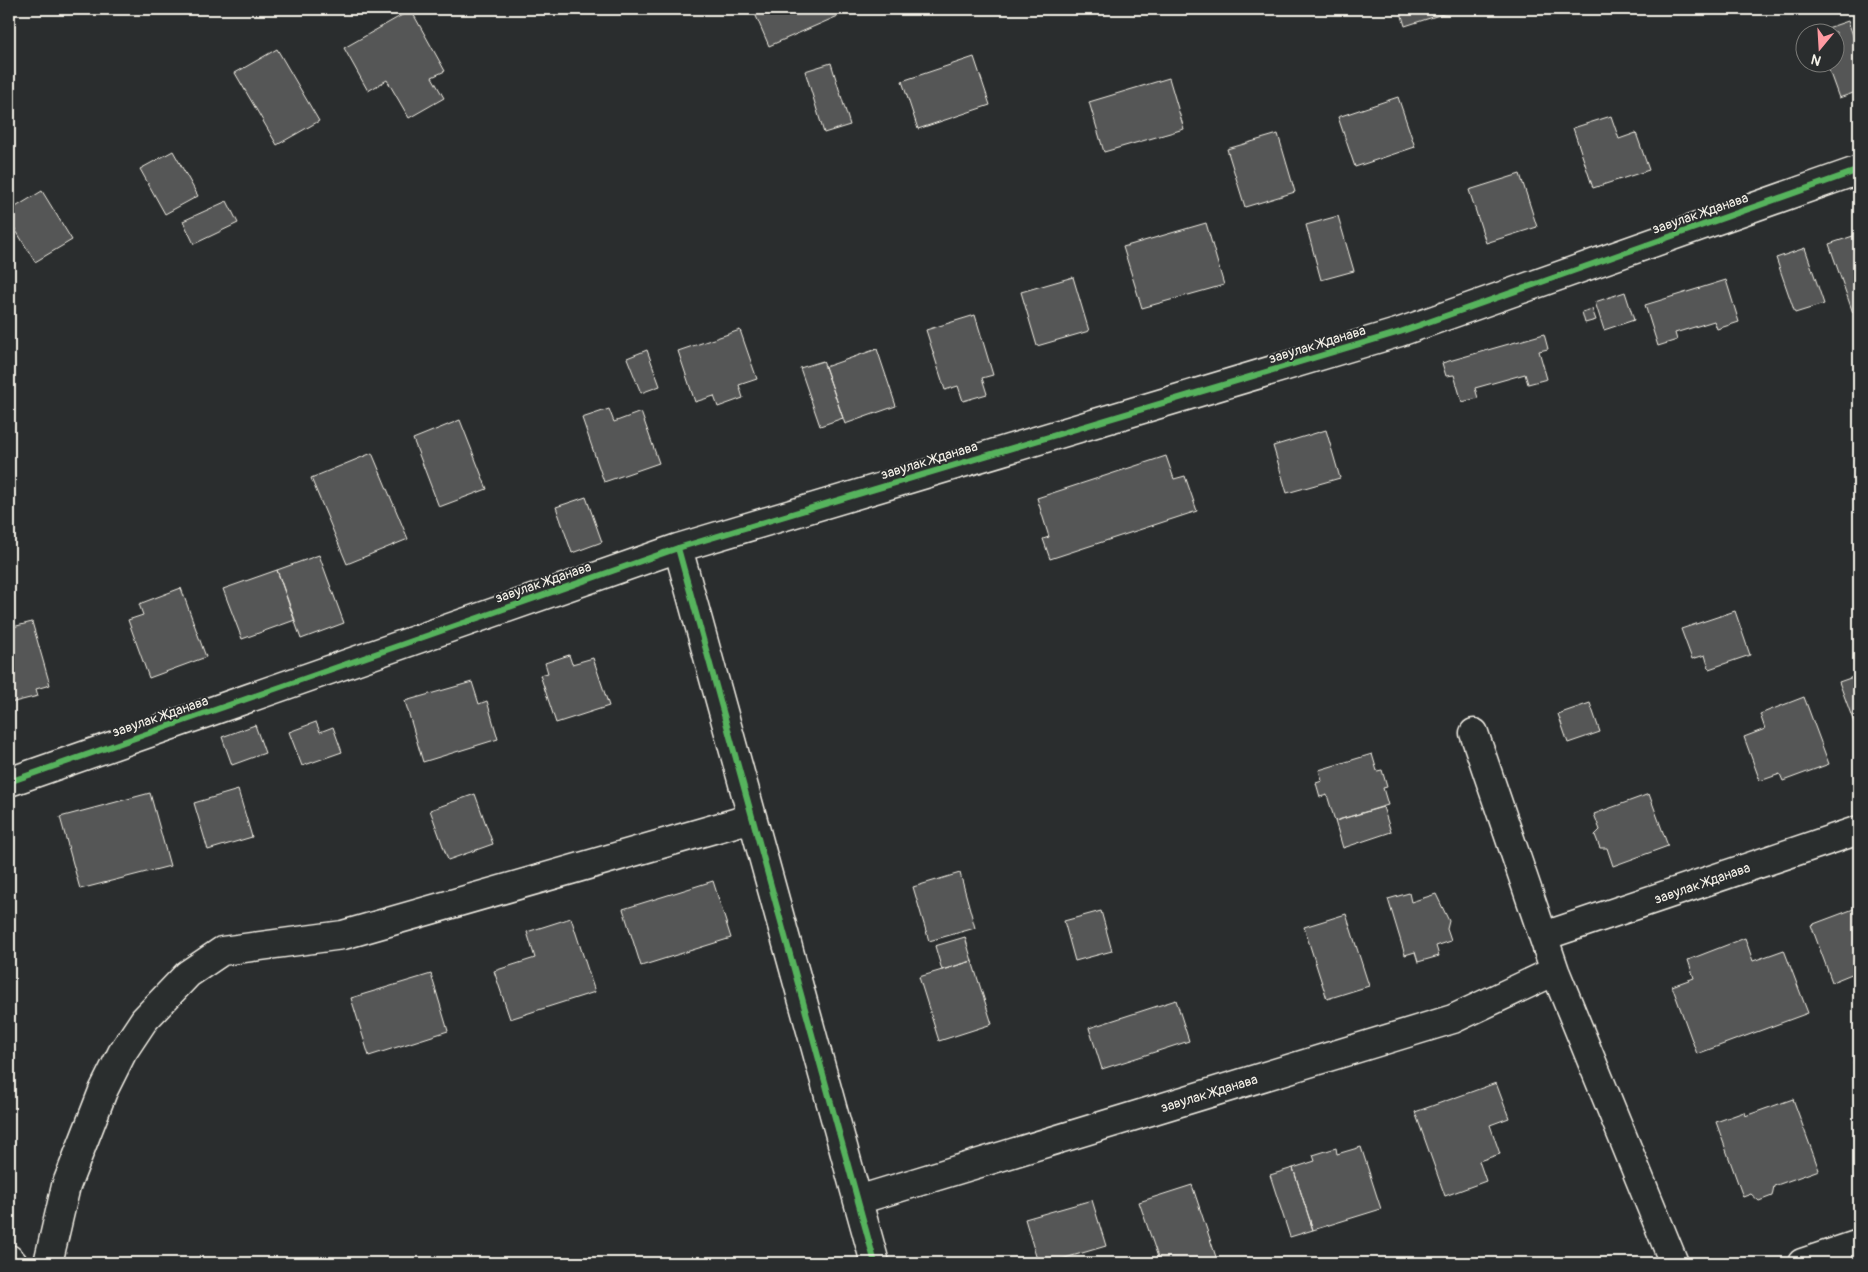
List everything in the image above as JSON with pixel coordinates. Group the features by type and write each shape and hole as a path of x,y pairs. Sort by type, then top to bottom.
{"street":[{"name":"завулак Жданава","path":"9,782 678,548 1400,332 1859,170"},
{"path":"678,548 875,1263"},
{"path":"1474,733 1555,971 1674,1263"},
{"path":"48,1263 66,1186 103,1091 122,1052 144,1020 188,974 222,951 343,935 752,818"},
{"name":"завулак Жданава","path":"1544,936 1859,830"},
{"name":"завулак Жданава","path":"858,1200 1453,1019 1555,971"},
{"path":"1802,1263 1859,1244"},
{"path":"9,1259 12,1263"}],"building":[{"path":"753,9 843,9 845,13 769,46"},
{"path":"1400,9 1454,9 1455,10 1405,26"},
{"path":"411,10 445,71 432,77 444,98 409,118 387,80 368,91 344,48"},
{"path":"1848,21 1859,53 1859,91 1839,98 1830,72 1846,72 1845,22"},
{"path":"277,49 319,121 277,145 235,73"},
{"path":"974,57 990,105 918,129 902,81"},
{"path":"831,63 850,125 824,133 805,71"},
{"path":"1169,78 1184,129 1104,152 1089,102"},
{"path":"1398,97 1415,147 1355,167 1338,117"},
{"path":"1611,116 1619,139 1636,133 1649,170 1593,188 1573,128"},
{"path":"1278,134 1295,192 1245,207 1227,149"},
{"path":"173,151 198,196 165,214 140,169"},
{"path":"1520,174 1537,227 1486,243 1469,190"},
{"path":"42,191 72,240 35,262 9,219 9,211"},
{"path":"227,201 238,223 194,244 183,221"},
{"path":"1338,216 1354,271 1321,280 1306,225"},
{"path":"1206,223 1224,285 1142,308 1123,247"},
{"path":"1859,234 1859,311 1853,313 1829,244"},
{"path":"1805,248 1824,304 1795,313 1776,258"},
{"path":"1073,277 1089,331 1037,346 1021,292"},
{"path":"1726,280 1739,322 1717,329 1714,321 1675,333 1677,340 1658,346 1645,305"},
{"path":"1625,292 1634,320 1604,330 1595,302"},
{"path":"1592,309 1596,320 1585,323 1582,312"},
{"path":"975,315 993,375 982,378 987,394 963,401 958,386 945,390 926,330"},
{"path":"740,330 757,379 739,385 743,398 718,407 714,396 695,402 678,351"},
{"path":"1544,334 1548,349 1539,351 1547,379 1528,384 1525,374 1475,388 1478,398 1462,402 1454,375 1446,376 1442,363"},
{"path":"877,349 896,406 845,424 825,367"},
{"path":"647,350 660,386 641,393 627,358"},
{"path":"823,361 843,418 820,426 800,368"},
{"path":"609,409 614,422 641,412 659,463 604,482 582,418"},
{"path":"460,420 487,489 439,507 413,439"},
{"path":"1326,430 1340,478 1287,493 1273,446"},
{"path":"372,453 408,539 347,564 311,478"},
{"path":"1166,456 1174,479 1185,476 1197,511 1050,559 1043,539 1049,537 1037,498"},
{"path":"586,497 602,542 572,553 556,507"},
{"path":"319,555 344,623 301,639 277,570"},
{"path":"277,570 295,620 242,639 223,589"},
{"path":"181,588 206,657 149,678 128,620 143,615 139,604"},
{"path":"1735,611 1750,655 1709,669 1705,655 1692,659 1681,629"},
{"path":"32,622 50,685 36,689 38,696 10,703 9,628"},
{"path":"569,655 572,664 593,658 609,706 556,723 540,675 548,673 545,663"},
{"path":"1859,675 1859,736 1839,682"},
{"path":"472,682 479,704 487,701 498,739 423,762 405,701"},
{"path":"1804,697 1829,764 1783,781 1780,774 1760,781 1744,737 1765,729 1760,714"},
{"path":"1590,703 1600,732 1568,743 1558,714"},
{"path":"316,722 320,732 333,727 342,752 302,766 289,732"},
{"path":"255,725 265,753 232,765 222,737"},
{"path":"1372,754 1377,771 1382,770 1387,787 1383,788 1388,805 1335,821 1327,795 1320,797 1316,783 1322,781 1319,770"},
{"path":"238,790 252,837 208,850 194,803"},
{"path":"150,793 170,866 80,889 60,817"},
{"path":"475,794 493,844 448,860 430,810"},
{"path":"1649,794 1668,846 1613,866 1607,848 1600,848 1595,835 1600,830 1594,814"},
{"path":"1383,807 1391,832 1343,848 1335,821"},
{"path":"960,873 975,928 929,941 913,887"},
{"path":"713,881 731,938 641,966 623,909"},
{"path":"1409,893 1411,902 1436,894 1449,921 1447,929 1451,941 1436,946 1439,956 1418,962 1415,952 1405,955 1388,899"},
{"path":"1859,907 1859,971 1832,982 1811,925"},
{"path":"1101,911 1112,951 1075,961 1064,921"},
{"path":"1346,914 1369,986 1327,999 1304,927"},
{"path":"571,918 595,992 510,1019 494,971 535,958 527,932"},
{"path":"965,937 972,961 942,970 935,946"},
{"path":"1745,938 1753,961 1784,950 1808,1013 1697,1054 1672,986 1694,978 1688,960"},
{"path":"972,961 992,1024 939,1041 919,977"},
{"path":"431,974 448,1031 369,1056 351,998"},
{"path":"1176,1000 1189,1041 1102,1069 1089,1028"},
{"path":"1859,1059 1859,1079 1853,1062"},
{"path":"1496,1083 1509,1118 1490,1125 1500,1154 1479,1161 1486,1181 1445,1196 1415,1112"},
{"path":"1793,1099 1819,1170 1774,1186 1772,1196 1759,1201 1751,1194 1743,1197 1716,1122 1744,1112 1745,1116"},
{"path":"1361,1147 1381,1209 1313,1230 1293,1168 1315,1161 1313,1155 1336,1148 1337,1154"},
{"path":"1293,1168 1313,1230 1290,1237 1270,1175"},
{"path":"1192,1185 1218,1263 1160,1263 1139,1202"},
{"path":"1092,1200 1106,1246 1048,1263 1038,1263 1025,1219"}],"cycle path":[{"path":"9,782 678,548 1400,332 1859,170"},
{"path":"678,548 875,1263"}]}
